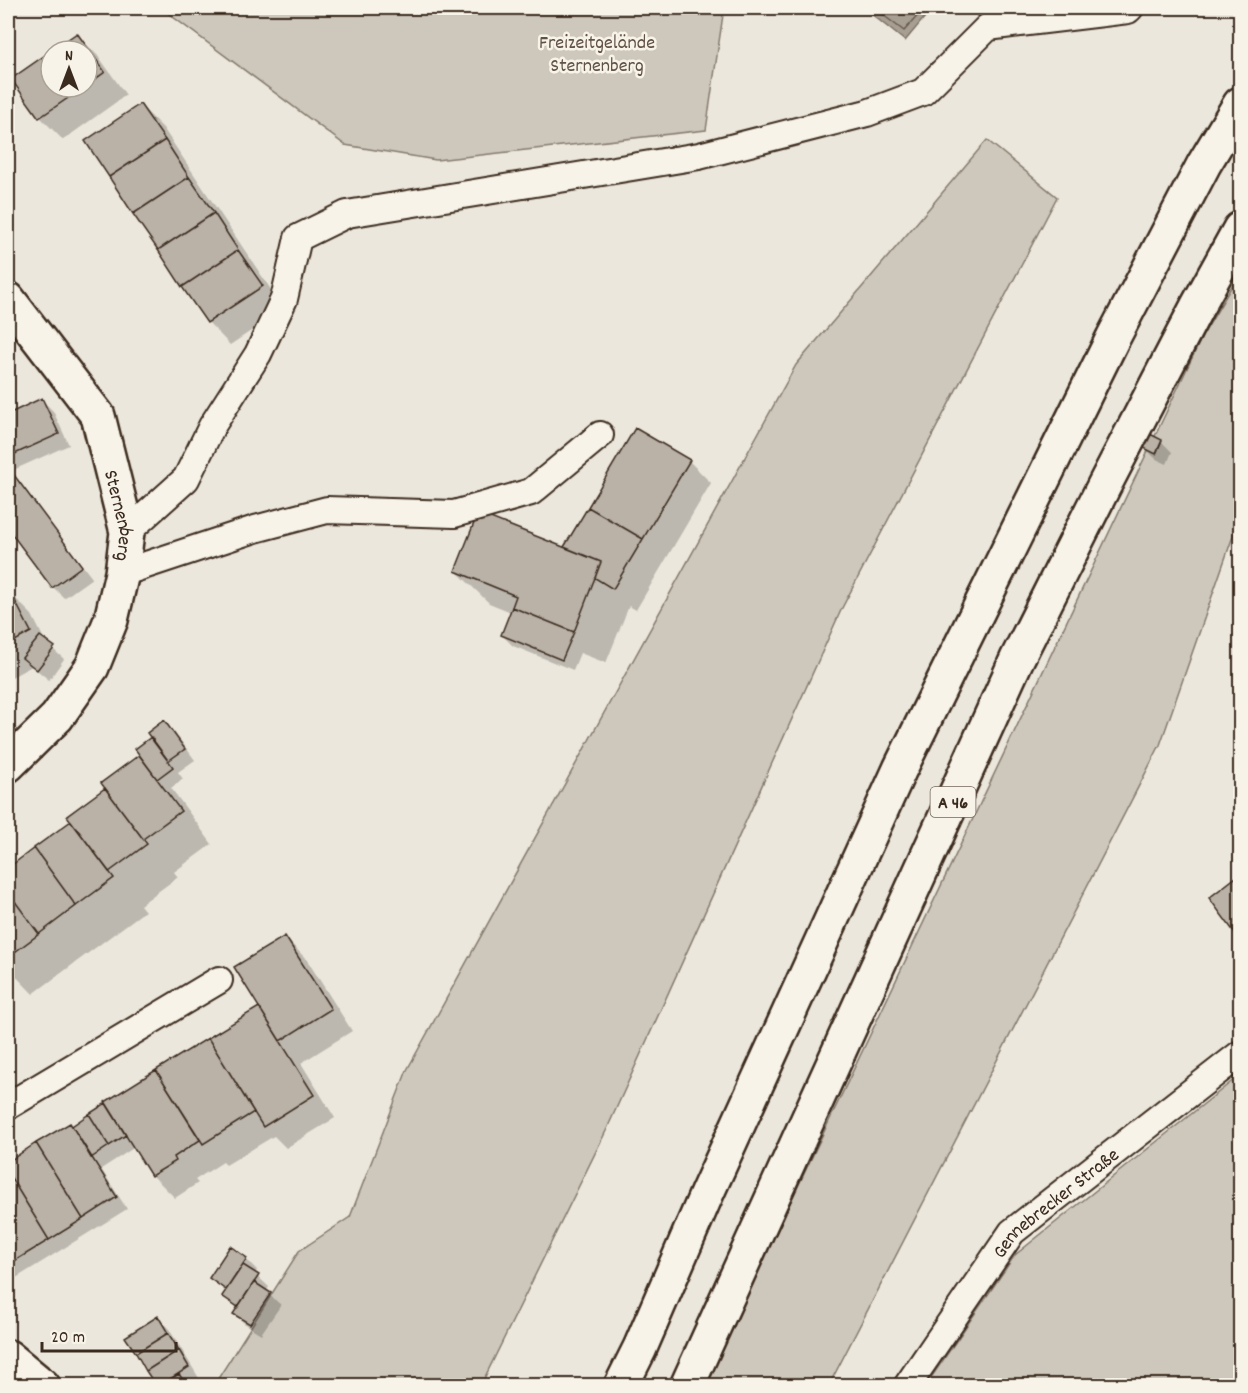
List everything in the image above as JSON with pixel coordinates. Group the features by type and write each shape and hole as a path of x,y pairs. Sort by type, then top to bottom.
{"main road":[{"path":"621,1386 905,759 1113,338 1204,164 1240,104"},
{"name":"A 46","path":"687,1386 1017,659 1197,307 1240,230"},
{"name":"Sternenberg","path":"8,299 98,416 127,532 122,573 111,621 92,667 57,717 8,765"},
{"path":"8,1357 43,1386"}],"lane":[{"path":"127,532 186,479 212,426 258,354 284,299 298,238 347,214 699,156 867,113 923,92 988,27 1130,8"},
{"path":"122,573 255,529 327,510 454,514 531,492 600,435"},
{"path":"8,1106 219,980"},
{"name":"Gennebrecker Straße","path":"907,1386 1012,1232 1240,1054"}],"green space":[{"name":"Freizeitgelände Sternenberg","path":"161,8 724,8 706,130 436,160 345,145"},
{"path":"987,140 1057,197 842,608 606,1131 481,1385 214,1385 299,1251 350,1217 407,1070 796,365"},
{"path":"1240,272 1240,516 1160,745 829,1385 703,1386 1203,335"},
{"path":"1240,1075 1240,1385 926,1385 1015,1255"}],"water":[{"path":"864,8 925,8 930,11 905,41"}],"building":[{"path":"77,33 81,39 68,39"},
{"path":"39,59 39,99 67,99 39,118 11,79"},
{"path":"99,64 105,72 99,76"},
{"path":"140,104 165,140 109,177 85,141"},
{"path":"165,140 189,177 133,214 109,177"},
{"path":"189,177 214,213 158,250 133,214"},
{"path":"214,213 238,250 182,287 158,250"},
{"path":"238,250 263,286 207,323 182,287"},
{"path":"42,398 59,434 8,457 8,414"},
{"path":"635,428 690,460 643,539 588,507"},
{"path":"1150,434 1162,440 1156,454 1144,448"},
{"path":"8,467 82,566 52,588 8,529"},
{"path":"588,507 643,539 613,589 595,578 601,562 564,547"},
{"path":"478,513 601,562 574,632 512,607 516,596 455,571"},
{"path":"10,591 31,632 8,645 8,592"},
{"path":"512,607 574,632 562,660 501,635"},
{"path":"40,636 55,647 37,670 22,658"},
{"path":"164,720 185,749 168,761 147,733"},
{"path":"151,737 173,767 157,779 135,749"},
{"path":"139,755 181,811 143,839 101,783"},
{"path":"105,788 147,844 109,872 67,816"},
{"path":"71,821 114,878 76,906 34,848"},
{"path":"34,848 76,906 39,934 8,892 8,868"},
{"path":"1240,874 1240,940 1209,898"},
{"path":"8,892 39,934 8,957"},
{"path":"285,936 331,1009 280,1041 234,967"},
{"path":"259,1007 314,1095 263,1127 208,1038"},
{"path":"208,1038 254,1112 203,1144 156,1070"},
{"path":"156,1070 200,1140 174,1157 176,1161 151,1176 105,1102"},
{"path":"106,1103 126,1135 109,1146 89,1114"},
{"path":"89,1114 109,1146 91,1158 72,1126"},
{"path":"70,1123 117,1197 83,1219 36,1143"},
{"path":"36,1143 83,1219 49,1240 8,1173 8,1162"},
{"path":"8,1173 49,1240 8,1265"},
{"path":"230,1246 247,1258 226,1290 209,1278"},
{"path":"243,1265 259,1275 238,1307 222,1296"},
{"path":"254,1282 271,1293 250,1324 233,1314"},
{"path":"158,1316 168,1333 136,1353 125,1337"},
{"path":"168,1333 179,1350 146,1371 136,1353"},
{"path":"179,1350 189,1367 156,1386 146,1371"},
{"path":"179,1374 187,1386 159,1386"}]}
